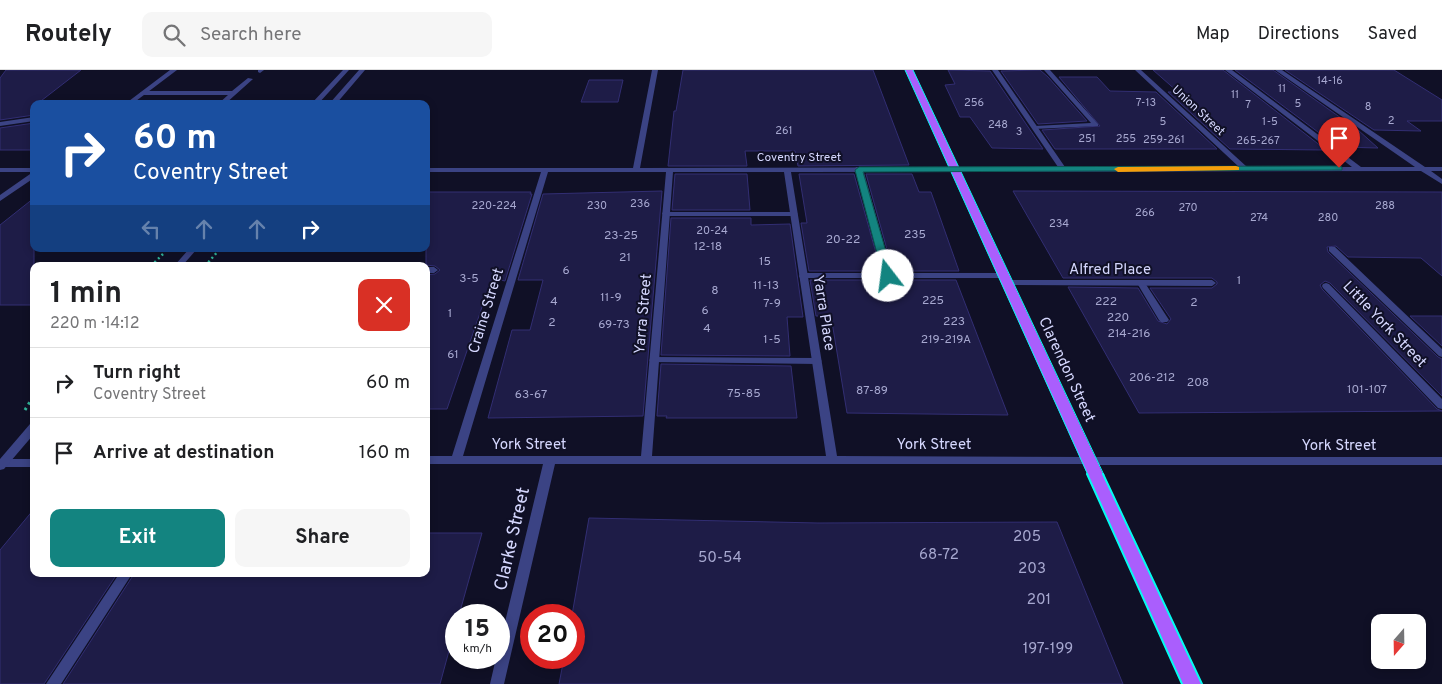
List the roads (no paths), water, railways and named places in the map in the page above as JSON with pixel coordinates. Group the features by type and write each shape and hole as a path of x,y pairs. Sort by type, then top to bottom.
{"main road":[{"name":"Clarendon Street","path":"909,70 1192,684"}],"street":[{"path":"133,100 174,70"},
{"path":"318,100 346,70"},
{"path":"336,100 362,70"},
{"path":"636,170 655,70"},
{"path":"995,70 1064,169"},
{"path":"1035,128 1096,125 1047,70"},
{"name":"Union Street","path":"1138,70 1244,168"},
{"path":"1228,70 1358,168"},
{"path":"1278,70 1442,182"},
{"path":"226,100 250,79"},
{"path":"143,93 234,93"},
{"path":"0,124 30,120"},
{"name":"Yarra Place","path":"787,169 832,460"},
{"name":"Coventry Street","path":"430,170 1442,169"},
{"path":"0,170 30,170"},
{"name":"Craine Street","path":"456,460 545,170"},
{"name":"Yarra Street","path":"646,460 670,170"},
{"path":"859,170 888,276"},
{"path":"0,199 30,177"},
{"path":"666,214 794,214"},
{"path":"1332,249 1442,354"},
{"path":"182,262 190,252"},
{"name":"Alfred Place","path":"804,276 1212,283"},
{"path":"1141,283 1164,320"},
{"name":"Little York Street","path":"1326,286 1442,405"},
{"path":"654,360 817,361"},
{"path":"1,464 30,431"},
{"name":"York Street","path":"430,460 1442,461"},
{"name":"Clarke Street","path":"497,684 550,460"},
{"path":"1,464 30,463"},
{"path":"53,684 124,577"}],"tram line":[{"path":"905,70 1088,475"},
{"path":"913,70 1104,475"},
{"path":"1087,474 1182,684"},
{"path":"1103,474 1202,684"}]}
